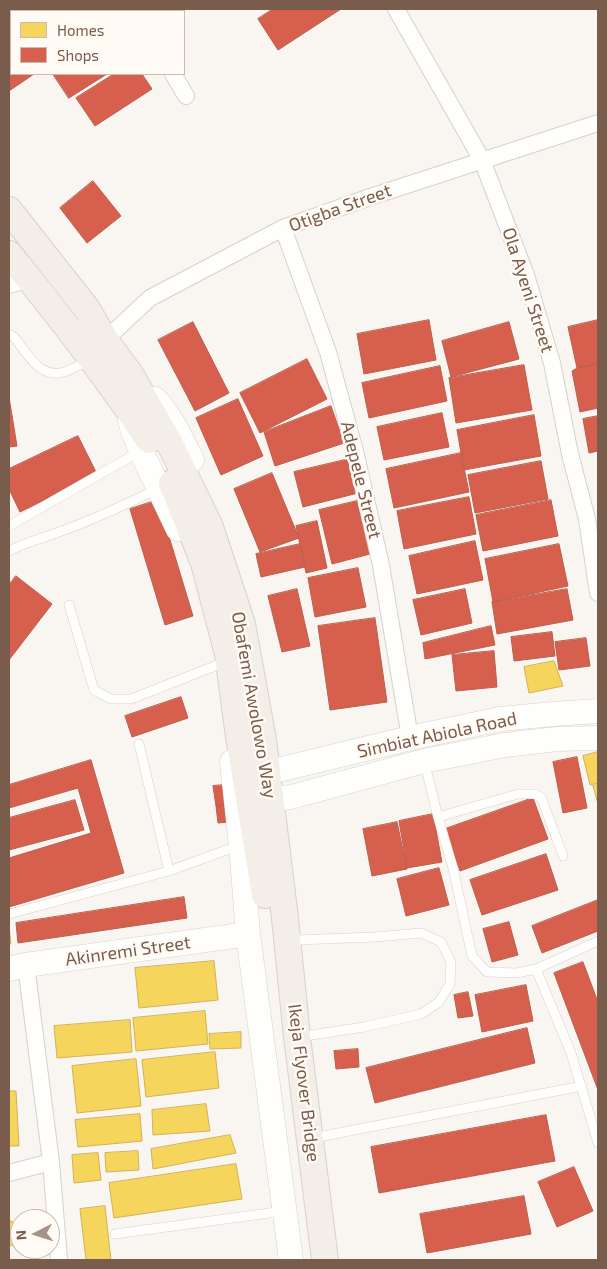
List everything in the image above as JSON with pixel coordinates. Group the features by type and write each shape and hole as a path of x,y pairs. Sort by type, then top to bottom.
{"main road":[{"path":"9,210 87,310 98,350"},
{"path":"9,254 19,282 98,350"},
{"name":"Obafemi Awolowo Way","path":"98,350 130,374 170,444 210,527 242,624 264,740 275,908"},
{"name":"Obafemi Awolowo Way","path":"98,350 127,406 150,441 172,483 204,563 228,654 239,737 275,908"},
{"name":"Ikeja Flyover Bridge","path":"275,908 310,1260"},
{"name":"Ikeja Flyover Bridge","path":"275,908 297,1037 325,1260"}],"street":[{"name":"Ola Ayeni Street","path":"396,9 482,160 526,275 552,363 570,454 593,518 598,593"},
{"path":"174,75 186,96"},
{"name":"Otigba Street","path":"98,350 150,298 284,228 370,197 598,123"},
{"name":"Adepele Street","path":"284,228 328,352 355,451 381,565 410,738"},
{"path":"130,374 164,409 176,428 217,512 230,546 256,636 282,798 305,1036 333,1260"},
{"path":"127,406 133,431 141,451 186,544 217,642 248,934 291,1260"},
{"name":"Simbiat Abiola Road","path":"278,770 410,738 500,719 598,711"},
{"path":"282,798 424,761 505,745 557,739 598,738"},
{"name":"Akinremi Street","path":"17,967 248,934"},
{"path":"17,967 50,1162 59,1260"},
{"path":"9,1173 50,1162"}],"lane":[{"path":"9,334 14,337 37,367 50,374 64,372 98,350"},
{"path":"9,526 141,451"},
{"path":"9,551 122,507 159,488"},
{"path":"68,605 94,690 111,699 131,699 220,664"},
{"path":"139,744 169,871"},
{"path":"424,761 453,868 472,956 487,972 517,973 536,969 598,942"},
{"path":"438,817 518,794 534,794 541,797 563,856"},
{"path":"9,914 169,871 240,845"},
{"path":"296,940 421,933 441,942 451,962 450,984 439,1002 421,1014 364,1027 305,1036"},
{"path":"536,969 571,1053 598,1143"},
{"path":"318,1137 582,1086"},
{"path":"115,1234 285,1211"}],"building: Homes":[{"path":"554,661 563,686 529,693 524,667"},
{"path":"598,752 598,783 590,785 583,756"},
{"path":"598,785 598,804 593,786"},
{"path":"9,926 11,944 9,944"},
{"path":"214,961 218,1000 139,1008 135,968"},
{"path":"205,1011 208,1044 136,1051 133,1018"},
{"path":"130,1020 132,1052 57,1058 54,1026"},
{"path":"241,1032 241,1048 210,1049 209,1034"},
{"path":"215,1052 219,1088 146,1097 142,1060"},
{"path":"136,1059 141,1106 77,1113 72,1066"},
{"path":"9,1091 16,1091 19,1146 9,1146"},
{"path":"206,1104 210,1131 153,1135 152,1110"},
{"path":"140,1114 142,1141 78,1147 75,1120"},
{"path":"230,1135 236,1153 153,1169 151,1149"},
{"path":"138,1151 139,1170 106,1172 105,1153"},
{"path":"98,1153 101,1180 74,1183 72,1155"},
{"path":"236,1164 242,1199 114,1218 109,1183"},
{"path":"105,1206 111,1260 86,1260 80,1209"},
{"path":"9,1221 10,1221 10,1246"}],"building: Shops":[{"path":"273,9 341,9 278,50 258,19"},
{"path":"9,57 10,75 33,75 9,91"},
{"path":"54,75 105,75 69,98"},
{"path":"112,75 143,75 152,89 95,126 76,98"},
{"path":"93,181 121,216 87,243 60,208"},
{"path":"429,320 436,360 364,374 357,334"},
{"path":"598,320 598,364 577,368 568,327"},
{"path":"193,322 229,393 195,411 158,340"},
{"path":"509,322 519,359 451,377 442,341"},
{"path":"307,359 327,399 260,433 240,393"},
{"path":"598,364 598,408 580,412 572,371 577,368"},
{"path":"524,365 532,410 456,423 449,378"},
{"path":"440,366 447,401 369,418 362,383"},
{"path":"9,397 17,446 9,447"},
{"path":"238,399 263,456 221,475 196,418"},
{"path":"331,406 344,443 275,466 264,432"},
{"path":"442,413 449,447 384,460 377,427"},
{"path":"534,415 541,456 464,470 457,430"},
{"path":"598,416 598,451 589,453 583,419"},
{"path":"78,436 97,474 20,512 9,489 9,469"},
{"path":"461,453 469,492 394,508 386,469"},
{"path":"349,459 358,493 303,507 294,472"},
{"path":"541,461 548,499 475,513 468,475"},
{"path":"272,473 299,538 260,552 234,489"},
{"path":"469,497 476,534 404,549 397,511"},
{"path":"158,500 193,616 165,625 130,509"},
{"path":"551,500 558,536 483,551 476,515"},
{"path":"357,501 370,554 332,564 319,510"},
{"path":"317,521 327,568 306,573 296,526"},
{"path":"475,541 483,580 417,594 409,556"},
{"path":"300,544 305,567 261,577 256,554"},
{"path":"559,544 568,586 493,602 485,559"},
{"path":"358,568 366,607 315,617 308,578"},
{"path":"16,576 52,604 9,660 9,585"},
{"path":"297,589 310,646 282,652 268,596"},
{"path":"465,589 472,623 421,635 413,600"},
{"path":"567,589 573,620 497,634 492,602"},
{"path":"375,618 387,702 330,710 318,626"},
{"path":"491,626 495,645 425,659 423,643"},
{"path":"552,632 555,656 514,661 511,637"},
{"path":"586,638 590,666 559,670 555,642"},
{"path":"494,651 497,687 456,691 452,655"},
{"path":"181,697 188,718 132,737 125,716"},
{"path":"577,757 587,808 563,813 553,762"},
{"path":"91,760 124,873 9,907 9,858 91,833 78,788 9,808 9,785"},
{"path":"224,785 226,805 216,806 213,786"},
{"path":"533,798 548,839 460,871 445,829"},
{"path":"75,800 84,830 9,850 9,818"},
{"path":"227,805 229,822 218,823 216,806"},
{"path":"433,814 442,862 407,868 399,821"},
{"path":"397,822 407,869 372,876 363,829"},
{"path":"546,854 558,890 482,915 470,880"},
{"path":"439,868 449,905 406,916 397,879"},
{"path":"184,897 187,918 18,943 16,923"},
{"path":"598,900 598,931 542,953 532,926"},
{"path":"509,922 518,955 492,962 483,929"},
{"path":"583,962 598,1002 598,1090 554,973"},
{"path":"526,985 533,1021 482,1032 475,995"},
{"path":"468,992 473,1016 458,1018 454,995"},
{"path":"527,1028 535,1063 375,1103 366,1068"},
{"path":"358,1049 359,1067 336,1069 334,1051"},
{"path":"546,1115 555,1161 379,1193 371,1147"},
{"path":"574,1167 593,1211 557,1227 538,1182"},
{"path":"524,1196 531,1234 427,1253 420,1214"}]}
